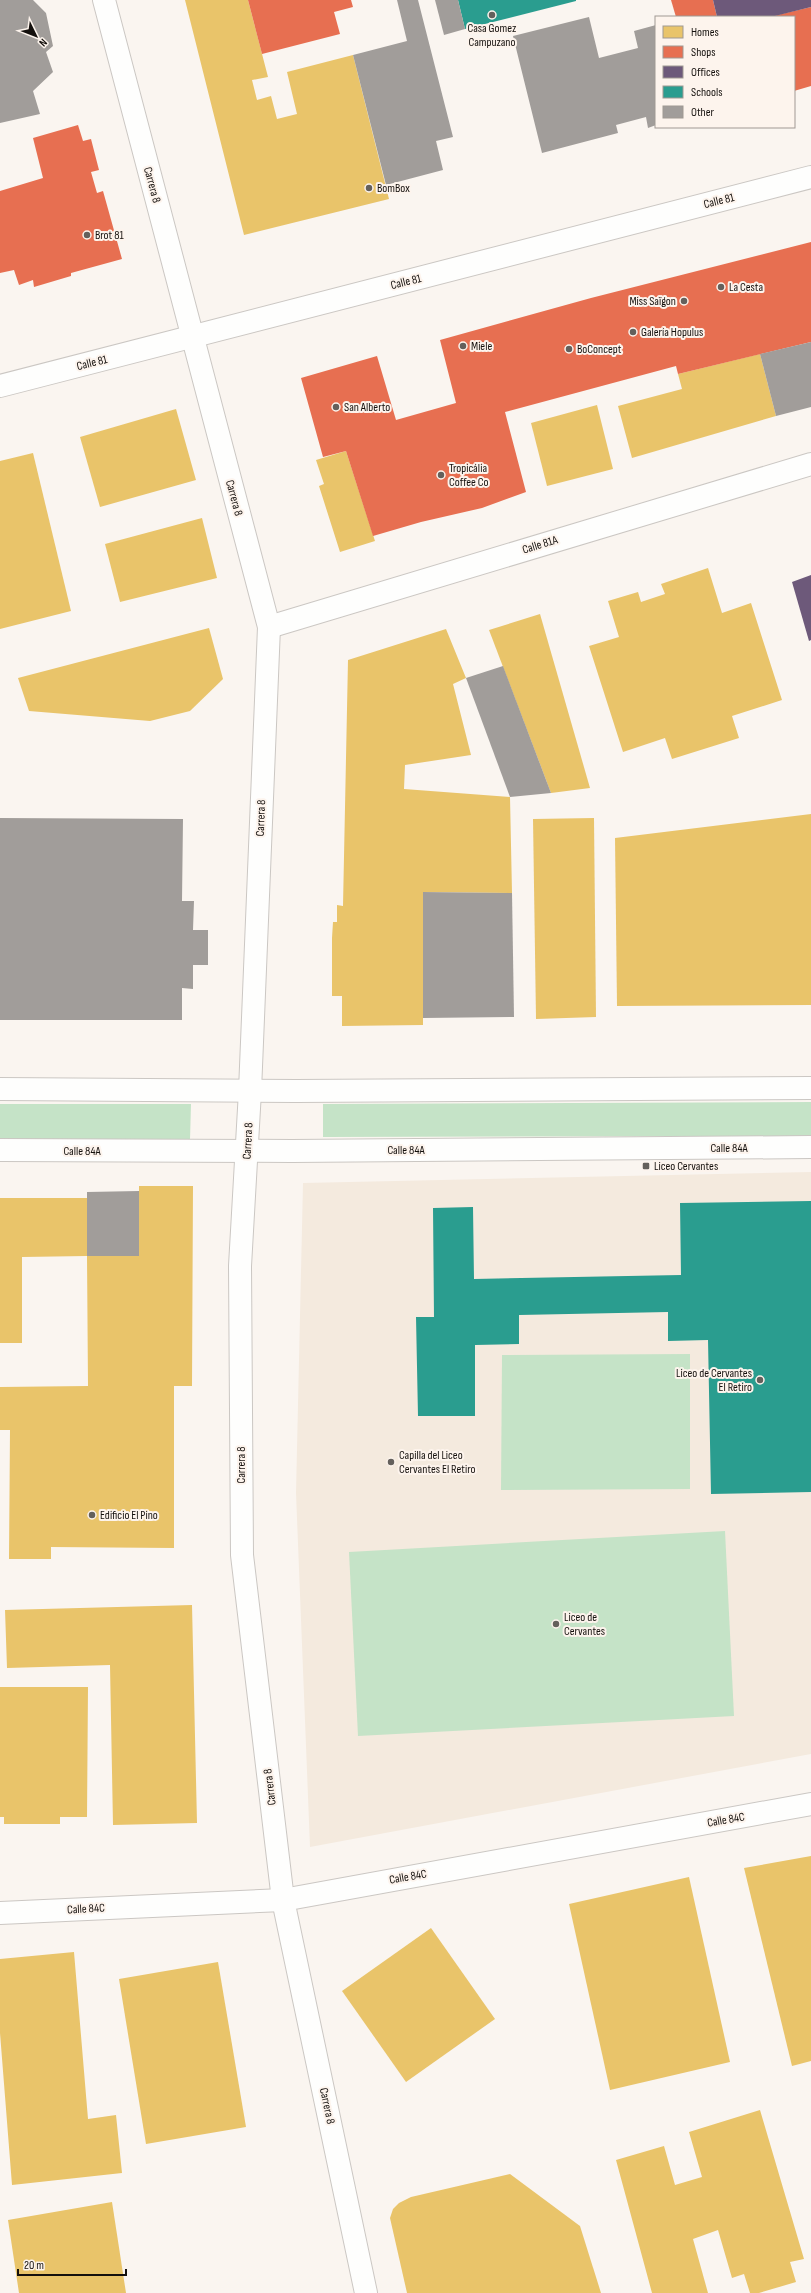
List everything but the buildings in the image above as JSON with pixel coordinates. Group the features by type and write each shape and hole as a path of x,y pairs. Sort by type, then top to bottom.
{"street":[{"name":"Carrera 8","path":"104,0 269,627 250,1091 240,1266 242,1555 283,1900 366,2293"},
{"name":"Calle 81","path":"0,386 811,177"},
{"name":"Calle 81A","path":"269,627 811,464"},
{"path":"0,1089 250,1091 811,1088"},
{"name":"Calle 84A","path":"0,1150 247,1151 811,1147"},
{"name":"Calle 84C","path":"0,1913 283,1900 811,1804"}],"shaded area":[{"name":"Liceo de Cervantes","path":"811,1172 811,1754 310,1847 296,1493 303,1183"}],"green space":[{"path":"811,1102 811,1136 323,1137 323,1104"},
{"path":"0,1104 191,1104 190,1140 0,1140"},
{"path":"690,1354 690,1489 501,1490 502,1355"},
{"path":"725,1531 734,1716 358,1736 349,1552"}],"place":[{"name":"Casa Gomez Campuzano","path":"492,15"},
{"name":"BomBox","path":"369,188"},
{"name":"Brot 81","path":"87,235"},
{"name":"La Cesta","path":"721,287"},
{"name":"Miss Saïgon","path":"684,301"},
{"name":"Galería Hopulus","path":"633,332"},
{"name":"Miele","path":"463,346"},
{"name":"BoConcept","path":"569,349"},
{"name":"San Alberto","path":"336,407"},
{"name":"Tropicália Coffee Co","path":"441,475"},
{"name":"Liceo Cervantes","path":"646,1166"},
{"name":"Liceo de Cervantes El Retiro","path":"760,1380"},
{"name":"Capilla del Liceo Cervantes El Retiro","path":"391,1462"},
{"name":"Edificio El Pino","path":"92,1515"},
{"name":"Liceo de Cervantes","path":"556,1624"}]}
